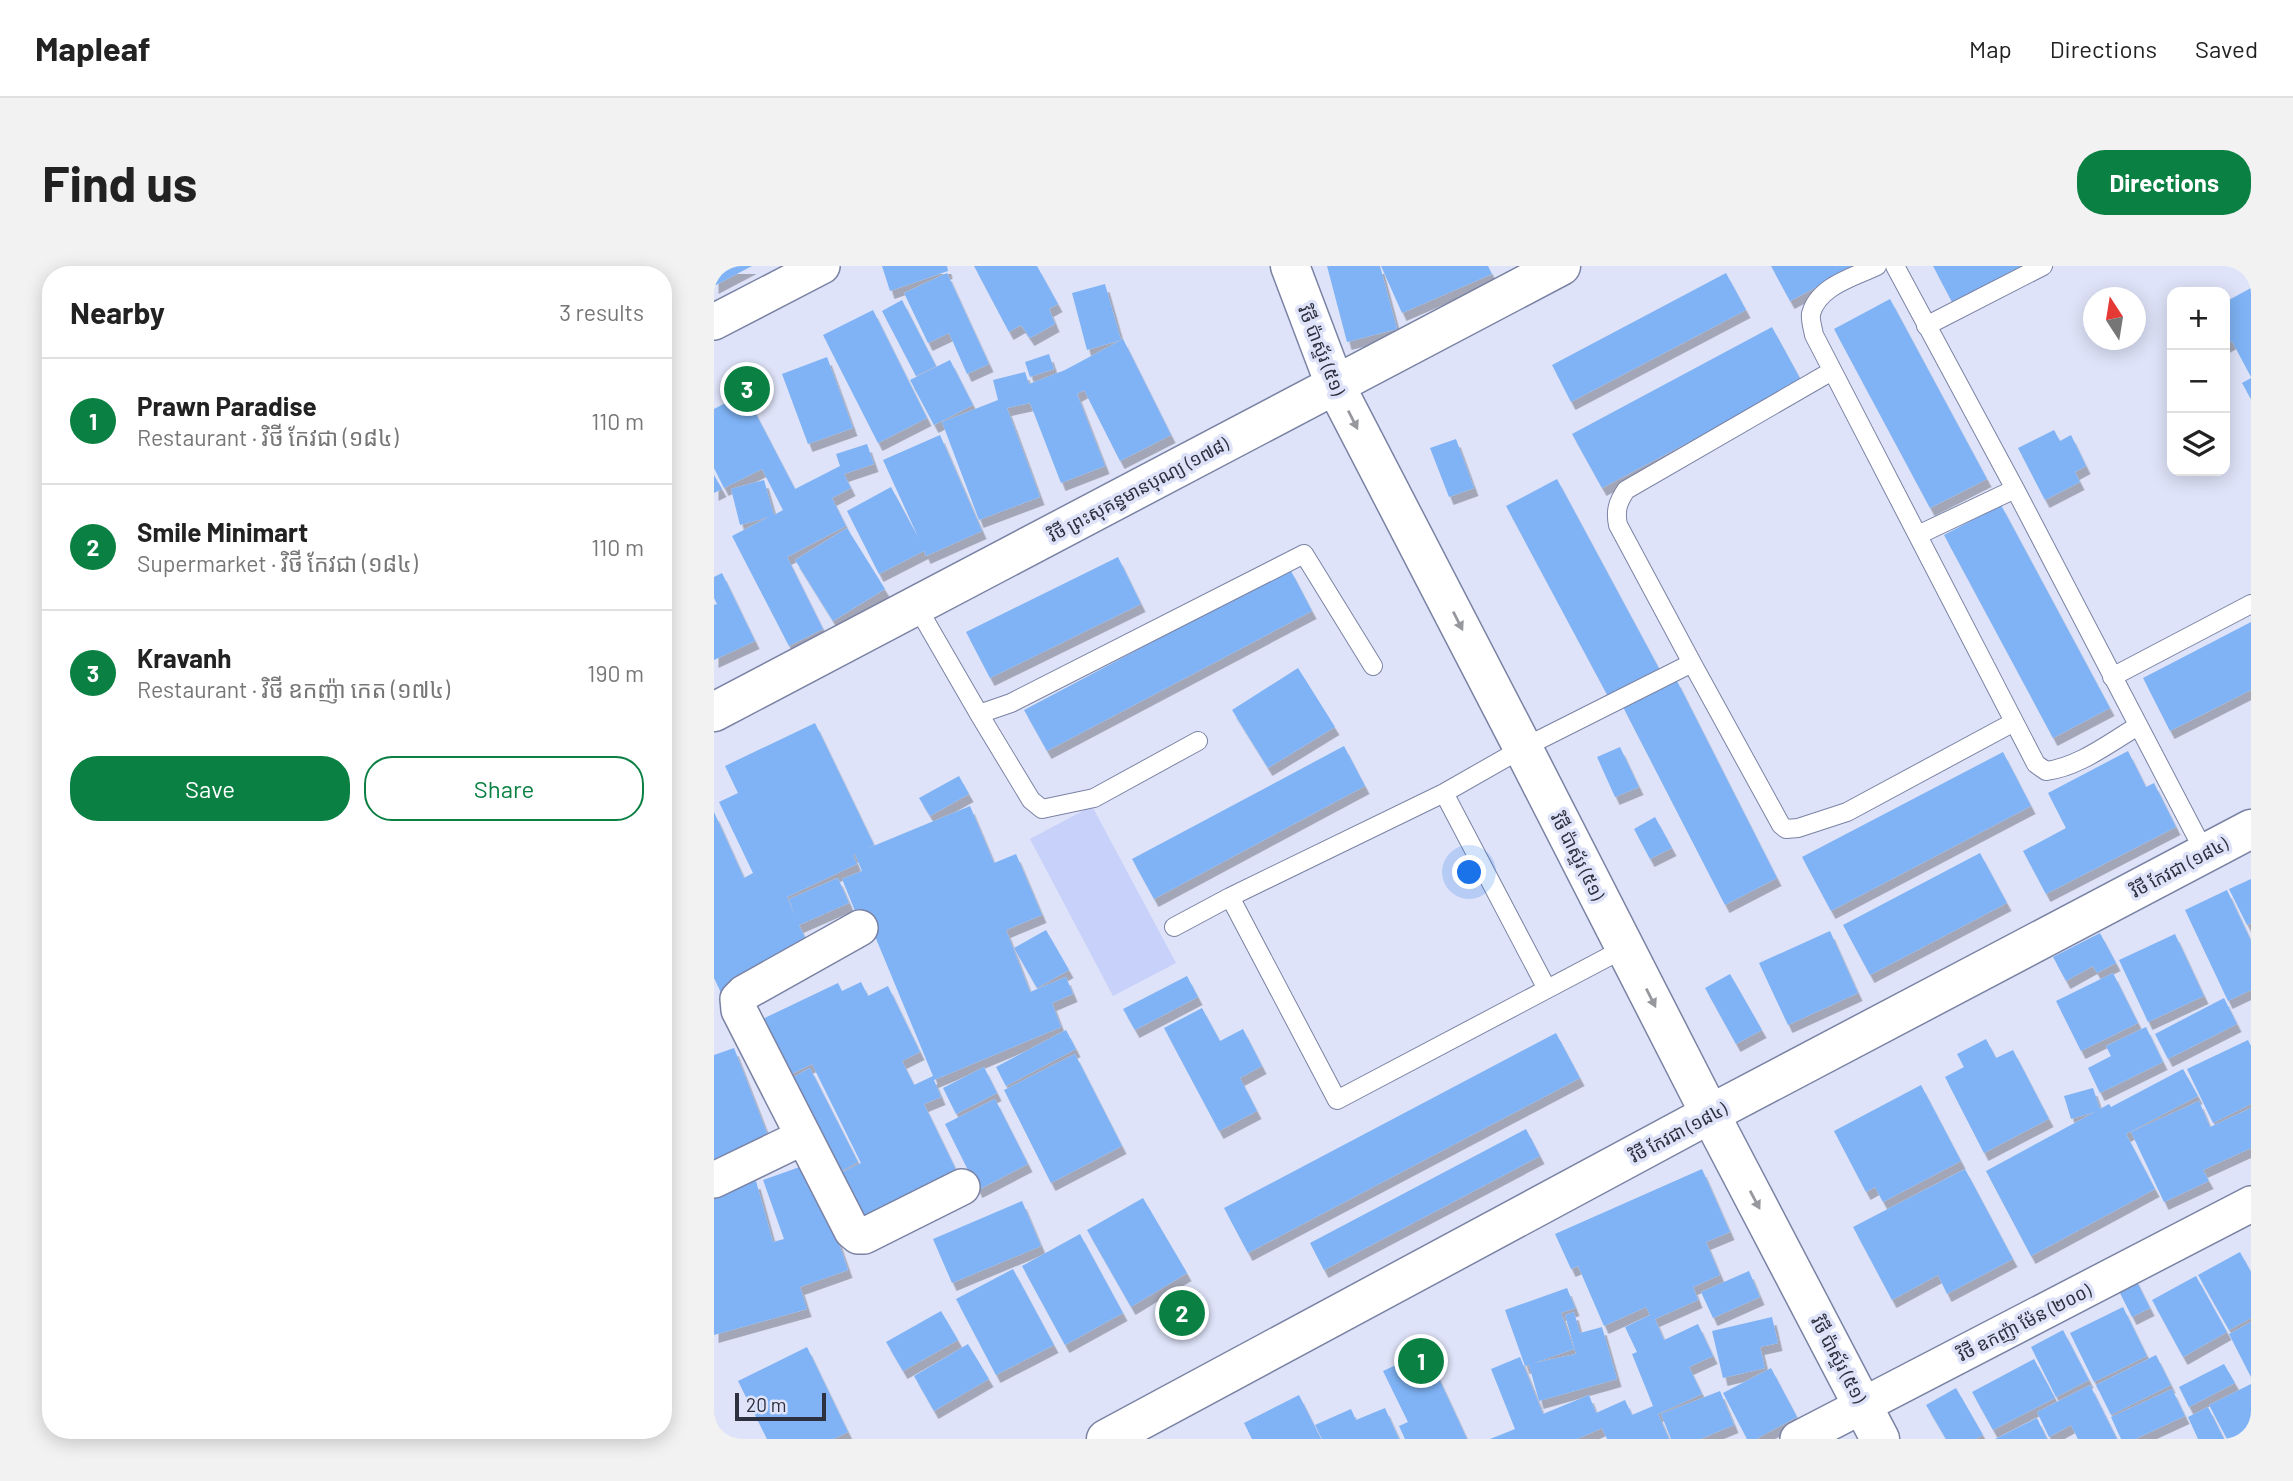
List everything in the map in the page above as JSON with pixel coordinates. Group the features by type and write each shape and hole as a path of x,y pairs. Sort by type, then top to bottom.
{"street":[{"path":"714,322 822,266"},
{"name":"វិថី ប៉ាស្ទ័រ (៥១)","path":"1290,266 1335,385 1880,1439"},
{"name":"វិថី ព្រះសុគន្ធមានបុណ្យ (១៧៨)","path":"714,712 1561,266"},
{"name":"វិថី កែវជា (១៨៤)","path":"1106,1439 1710,1114 2251,829"},
{"path":"860,928 744,992 738,999 738,1010 852,1231 858,1236 864,1236 962,1187"},
{"path":"714,1180 803,1137"},
{"name":"វិថី ឧកញ៉ា ម៉ែន (២០០)","path":"1798,1439 2251,1203"}],"lane":[{"path":"1877,266 1832,287 1818,298 1811,315 1814,335 2036,764 2046,771 2075,763 2138,726"},
{"path":"1895,266 2205,853"},
{"path":"1926,326 2043,266"},
{"path":"1832,370 1626,490 1619,500 1616,513 1618,525 1781,825 1786,829 1847,812 2014,722"},
{"path":"1918,535 2015,489"},
{"path":"979,714 1011,703 1304,554 1373,666"},
{"path":"2112,677 2251,604"},
{"path":"916,605 1031,800 1042,809 1094,798 1198,741"},
{"path":"1174,927 1444,793 1523,748 1692,663"},
{"path":"1444,793 1548,989"},
{"path":"1230,897 1338,1100 1625,948"}],"shaded area":[{"path":"1092,806 1176,963 1113,996 1030,839"}],"building":[{"path":"714,266 752,266 714,286"},
{"path":"882,266 947,266 948,271 890,291"},
{"path":"974,266 1037,266 1058,304 1049,309 1055,324 1030,338 1021,325 1009,332"},
{"path":"1327,266 1380,266 1397,329 1347,342"},
{"path":"1381,266 1488,266 1492,274 1402,313"},
{"path":"1771,266 1857,266 1790,301"},
{"path":"1933,266 2022,266 1952,302"},
{"path":"947,273 989,364 967,374 949,333 928,343 904,293"},
{"path":"1726,273 1746,310 1571,402 1552,365"},
{"path":"1105,284 1121,340 1087,350 1072,293"},
{"path":"2251,288 2251,377 2232,341 2230,342 2230,299"},
{"path":"1890,299 1987,479 1930,508 1834,329"},
{"path":"902,300 936,366 916,376 882,311"},
{"path":"873,310 927,418 878,443 823,335"},
{"path":"1772,327 1802,382 1602,488 1572,434"},
{"path":"1123,339 1171,435 1120,461 1084,390 1077,394 1105,466 1061,483 1030,403 1007,408 1040,497 979,520 942,422 998,400 993,380 1025,372 1029,384 1065,370"},
{"path":"1049,354 1054,369 1030,377 1025,362"},
{"path":"827,357 853,428 808,444 782,374"},
{"path":"950,360 973,405 934,425 910,380"},
{"path":"2251,378 2251,399 2242,383"},
{"path":"745,393 795,489 840,466 836,454 867,444 874,464 844,474 851,488 832,498 846,526 787,557 823,629 789,646 732,536 769,517 740,525 731,489 764,480 774,515 783,510 762,469 724,488 714,468 714,409"},
{"path":"2054,430 2060,441 2071,435 2086,466 2075,472 2080,482 2045,500 2018,448"},
{"path":"940,435 982,531 926,556 924,551 879,574 847,511 891,487 919,539 883,460"},
{"path":"1456,439 1474,488 1449,497 1430,448"},
{"path":"714,475 722,489 714,493"},
{"path":"1557,479 1662,674 1611,702 1506,506"},
{"path":"2001,505 2110,708 2053,738 1944,535"},
{"path":"847,528 885,589 833,621 795,560"},
{"path":"1118,557 1141,604 990,678 966,632"},
{"path":"1290,569 1312,611 1047,751 1024,710"},
{"path":"722,573 755,641 714,660 714,605 717,604 714,598 714,577"},
{"path":"2251,622 2251,690 2170,731 2143,678"},
{"path":"1298,668 1335,727 1268,768 1232,710"},
{"path":"1676,679 1777,878 1725,905 1623,707"},
{"path":"815,723 874,845 866,849 970,806 994,863 1016,854 1042,915 1006,930 1030,992 1066,977 1073,994 1052,1003 1061,1027 934,1080 941,1097 924,1104 961,1180 858,1230 832,1177 861,1163 812,1064 777,1081 750,1025 838,983 842,991 861,982 868,996 888,986 920,1052 902,1061 914,1085 933,1076 872,929 864,933 842,879 862,871 855,854 853,855 857,864 787,897 795,916 789,899 838,878 849,903 799,925 813,955 724,999 714,978 714,812 744,878 753,873 719,802 738,793 725,766"},
{"path":"1344,746 1365,786 1154,899 1132,859"},
{"path":"1620,747 1639,787 1615,797 1597,757"},
{"path":"2128,751 2146,787 2154,783 2176,827 2046,894 2023,851 2066,828 2048,793"},
{"path":"2003,752 2031,806 1831,911 1802,857"},
{"path":"959,776 969,794 930,816 919,798"},
{"path":"1655,817 1672,848 1650,859 1634,829"},
{"path":"1980,853 2007,903 1870,975 1843,925"},
{"path":"2251,879 2251,923 2247,925 2229,889"},
{"path":"2227,890 2251,941 2251,990 2228,1001 2185,910"},
{"path":"1046,930 1069,970 1037,988 1014,948"},
{"path":"1830,931 1858,993 1788,1025 1759,963"},
{"path":"2100,933 2116,963 2097,973 2093,966 2066,981 2053,957"},
{"path":"2175,934 2204,996 2148,1022 2119,960"},
{"path":"2113,973 2138,1023 2081,1051 2056,1001"},
{"path":"1730,974 1762,1030 1736,1044 1705,988"},
{"path":"1187,976 1198,997 1135,1030 1123,1009"},
{"path":"2224,998 2237,1024 2168,1059 2155,1034"},
{"path":"1202,1008 1220,1041 1243,1029 1262,1066 1240,1078 1257,1111 1219,1131 1164,1028"},
{"path":"2146,1027 2163,1062 2100,1093 2088,1068 2111,1056 2106,1046"},
{"path":"1066,1030 1076,1049 1006,1086 996,1067"},
{"path":"1556,1033 1580,1078 1248,1253 1224,1208"},
{"path":"1986,1039 1996,1058 2013,1050 2049,1119 1984,1153 1945,1077 1964,1067 1957,1054"},
{"path":"2248,1040 2251,1046 2251,1104 2213,1123 2187,1069"},
{"path":"734,1048 772,1146 714,1168 714,1055"},
{"path":"1075,1054 1122,1146 1051,1183 1004,1090"},
{"path":"984,1067 997,1093 956,1114 943,1088"},
{"path":"810,1068 858,1162 834,1175 786,1081"},
{"path":"2183,1069 2198,1096 2126,1134 2155,1189 2031,1256 1986,1171 2095,1112 2071,1119 2064,1096 2093,1088 2100,1109 2109,1104 2111,1107"},
{"path":"1921,1085 1961,1161 1883,1202 1875,1187 1866,1192 1834,1131"},
{"path":"995,1099 1028,1164 978,1190 945,1124"},
{"path":"2199,1101 2210,1127 2251,1108 2251,1148 2203,1170 2209,1181 2164,1202 2131,1132"},
{"path":"1526,1129 1540,1156 1324,1270 1310,1243"},
{"path":"811,1163 848,1270 800,1287 807,1309 714,1335 714,1192 756,1181 773,1242 784,1239 763,1180"},
{"path":"1702,1169 1730,1232 1706,1242 1720,1275 1693,1287 1698,1300 1655,1319 1664,1340 1698,1324 1713,1356 1689,1367 1702,1394 1658,1414 1669,1439 1607,1439 1602,1428 1577,1439 1490,1439 1515,1429 1491,1369 1520,1357 1543,1414 1589,1395 1596,1413 1625,1400 1632,1415 1653,1406 1632,1354 1637,1352 1625,1327 1650,1315 1646,1307 1604,1326 1578,1266 1571,1269 1555,1234"},
{"path":"1965,1169 2013,1259 1947,1294 1938,1275 1892,1300 1853,1227"},
{"path":"1143,1198 1187,1273 1131,1307 1087,1230"},
{"path":"1022,1201 1041,1246 952,1283 933,1239"},
{"path":"1080,1234 1123,1313 1065,1345 1022,1266"},
{"path":"2240,1252 2251,1272 2251,1318 2229,1330 2198,1275"},
{"path":"1013,1269 1054,1345 996,1375 956,1299"},
{"path":"1749,1271 1760,1297 1713,1318 1701,1292"},
{"path":"2134,1276 2150,1308 2132,1317 2116,1285"},
{"path":"2196,1276 2227,1332 2183,1357 2152,1300"},
{"path":"1567,1288 1575,1308 1561,1313 1574,1349 1534,1363 1576,1354 1565,1315 1574,1312 1580,1333 1602,1327 1617,1379 1539,1401 1529,1365 1525,1366 1505,1310"},
{"path":"2123,1307 2147,1356 2094,1382 2070,1333"},
{"path":"941,1311 958,1340 903,1371 886,1342"},
{"path":"1772,1317 1778,1343 1760,1347 1765,1368 1723,1378 1712,1331"},
{"path":"2251,1322 2251,1377 2229,1334"},
{"path":"2063,1330 2089,1380 2056,1397 2031,1347"},
{"path":"968,1344 989,1379 934,1411 914,1376"},
{"path":"807,1347 848,1432 833,1439 767,1439 738,1381"},
{"path":"1426,1351 1467,1439 1405,1439 1399,1426 1408,1422 1383,1371"},
{"path":"2156,1355 2171,1385 2111,1415 2096,1385"},
{"path":"2034,1359 2055,1398 1993,1430 1972,1392"},
{"path":"2224,1364 2235,1383 2189,1407 2179,1387"},
{"path":"1771,1368 1797,1417 1756,1439 1747,1439 1723,1393"},
{"path":"2251,1384 2251,1439 2227,1439 2209,1405"},
{"path":"2090,1385 2117,1439 2078,1439 2071,1425 2049,1437 2037,1412"},
{"path":"1956,1388 1983,1435 1975,1439 1946,1439 1926,1405"},
{"path":"2172,1389 2185,1416 2135,1439 2121,1439 2111,1417"},
{"path":"1720,1391 1734,1425 1700,1439 1671,1439 1661,1414"},
{"path":"1299,1395 1321,1439 1252,1439 1244,1423"},
{"path":"2208,1407 2224,1439 2198,1439 2188,1417"},
{"path":"1385,1408 1399,1439 1322,1439 1315,1425 1351,1409 1356,1420"},
{"path":"2037,1418 2047,1439 1995,1439"}],"place":[{"name":"Kravanh","path":"747,389"},
{"name":"Smile Minimart","path":"1182,1313"},
{"name":"Prawn Paradise","path":"1421,1361"}]}
